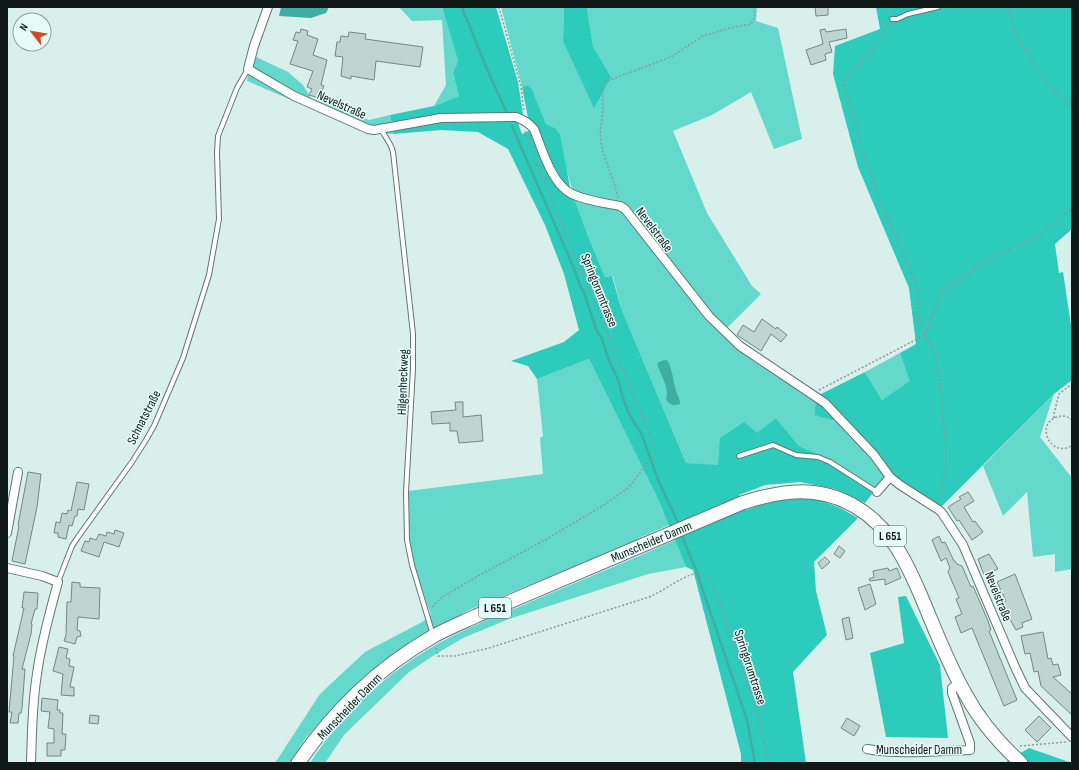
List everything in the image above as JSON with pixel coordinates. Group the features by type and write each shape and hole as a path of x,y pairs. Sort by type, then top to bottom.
{"main road":[{"name":"Munscheider Damm","path":"298,763 334,717 359,691 386,668 433,636 476,616 742,503 780,493 806,492 838,498 849,503 872,518 886,532 902,556 965,695 980,718 1021,763"}],"street":[{"path":"248,69 254,46 268,7"},
{"name":"Nevelstraße","path":"248,69 294,96 368,129 381,129 441,118 516,117 524,120 534,129 554,176 562,187 568,192 577,196 620,206 628,212 649,241 709,316 740,346 825,403 874,455 890,477 939,510 963,545 1025,688 1069,740"},
{"path":"7,533 18,472"},
{"path":"877,492 890,477"},
{"path":"7,568 42,576 58,582"},
{"name":"Schnatstraße","path":"31,763 32,729 37,674 46,628 58,582"},
{"name":"Munscheider Damm","path":"867,749 899,752 970,750 970,743 952,693 952,688 959,683"}],"lane":[{"path":"892,20 908,14 938,7"},
{"name":"Schnatstraße","path":"58,582 69,553 78,536 132,462 154,426 183,358 208,275 219,219 217,153 218,136 237,88 248,69"},
{"name":"Hilgenheckweg","path":"381,129 393,152 413,334 413,369 406,492 406,525 409,555 433,636"},
{"path":"738,456 773,445 796,455 818,457 830,462 877,492"}],"path":[{"path":"499,7 521,88 524,106 524,120"},
{"path":"620,206 614,182 606,163 599,132 603,112 602,83 671,57 703,36 730,28 751,24 755,16 754,7"},
{"path":"1009,7 1015,33 1041,75 1072,107"},
{"path":"892,20 875,46 858,67 847,75 844,84 865,158 885,212 916,283 921,328 936,358 946,449 946,467 939,510"},
{"name":"Springorumtrasse","path":"426,612 441,598 470,580 577,522 628,488 646,464 655,456 655,447 528,140"},
{"path":"812,394 925,335 943,291 992,257 1033,239 1072,209"},
{"path":"919,316 932,317"},
{"path":"1054,418 1059,394 1072,384"},
{"path":"1072,420 1069,417 1061,416 1054,418 1049,423 1046,430 1046,437 1050,443 1056,447 1063,449 1072,445"},
{"name":"Springorumtrasse","path":"438,656 455,656 489,648 649,597 662,592 689,575 698,573 710,579 724,615 752,700 769,763"},
{"path":"1007,749 1069,740"}],"shaded area":[{"path":"281,7 329,7 326,13 311,18 279,16"},
{"path":"399,7 442,7 458,61 453,73 459,96 434,106 446,85 442,20 412,21"},
{"path":"442,7 496,7 518,82 523,115 518,123 522,134 535,128 528,118 522,87 528,85 532,89 546,124 555,128 560,135 570,187 588,236 605,277 612,276 621,308 686,463 718,465 720,438 744,422 757,433 776,418 799,446 834,461 876,489 865,503 835,489 800,482 765,485 739,495 746,510 755,506 777,501 810,499 834,505 858,518 814,562 816,591 827,635 793,672 806,763 741,763 741,754 693,570 686,567 659,501 589,359 537,379 528,366 511,361 564,342 579,330 564,274 545,225 508,149 478,132 441,130 394,134 390,115 434,106 459,96 453,73 458,61"},
{"path":"501,7 564,7 563,41 611,77 593,46 587,9 590,7 757,7 756,21 778,28 802,139 774,149 751,92 712,115 673,131 707,213 752,286 761,294 727,328 710,315 627,206 573,193 555,128 546,124 532,89 528,85 522,87"},
{"path":"564,7 590,7 587,9 593,46 611,77 594,108 563,41"},
{"path":"876,7 1072,7 1072,229 1055,244 1059,273 1063,272 1072,332 1072,380 1054,394 941,507 891,474 836,417 833,420 814,415 816,401 821,394 865,372 882,400 910,381 900,353 916,344 909,288 858,167 833,74 835,46 880,29"},
{"path":"254,56 288,72 303,85 311,98 369,120 390,115 394,134 368,133 247,81 249,69"},
{"path":"574,198 625,211 656,254 751,357 816,401 814,415 836,417 891,474 876,489 834,461 799,446 776,418 719,466 686,463 621,308 613,276 605,277"},
{"path":"900,353 911,381 882,400 865,372"},
{"path":"589,359 659,501 669,525 639,538 637,541 471,609 416,639 382,662 352,689 305,739 291,763 275,763 320,694 365,652 422,622 431,615 415,570 409,539 408,491 543,474 540,438 543,436 537,379"},
{"path":"665,360 668,361 680,404 672,405 666,398 666,386 657,364"},
{"path":"1054,394 1040,437 1072,478 1072,569 1055,572 1055,554 1033,557 1027,492 1003,516 983,466"},
{"path":"675,540 686,567 648,574 509,619 463,638 409,672 344,735 325,763 310,763 336,727 367,695 420,654 477,624"},
{"path":"906,596 940,665 948,738 886,737 870,653 904,643 898,597"},
{"path":"1029,748 1072,763 1004,763"}],"building":[{"path":"815,7 828,7 828,15 816,16"},
{"path":"301,29 308,31 307,35 318,39 313,55 327,60 321,85 324,86 319,98 309,95 312,89 307,87 313,71 290,64 298,41 293,40 296,32 300,33"},
{"path":"825,29 826,32 846,29 847,38 829,42 832,52 825,54 826,60 811,65 806,50 823,44 820,30"},
{"path":"349,32 366,34 365,39 423,47 420,67 376,61 374,80 351,76 351,79 341,76 343,57 335,56 337,42 340,42 341,36 348,37"},
{"path":"762,319 776,329 777,327 787,335 781,342 771,334 761,351 737,335 743,325 754,332"},
{"path":"455,402 463,402 463,417 481,415 483,441 459,443 457,431 450,431 450,423 432,424 431,412 456,410"},
{"path":"28,472 41,474 37,507 25,564 12,561"},
{"path":"77,482 89,484 84,510 78,509 77,516 75,516 72,526 69,525 66,539 58,537 58,533 54,533 56,522 60,523 62,513 67,514 68,510 71,511"},
{"path":"968,492 974,501 964,507 973,522 975,521 983,532 972,540 959,520 957,521 948,507 961,499 959,497"},
{"path":"115,530 124,533 119,547 104,542 99,557 81,551 85,541 89,542 90,538 96,540 99,534 106,536 107,532 114,534"},
{"path":"939,536 942,543 945,542 954,561 962,566 971,587 973,586 988,621 991,630 989,631 1017,700 1004,706 972,628 961,633 955,617 962,614 956,599 959,598 948,572 950,568 946,558 941,561 932,540"},
{"path":"839,546 845,551 840,558 834,554"},
{"path":"989,554 998,569 984,575 978,559"},
{"path":"825,557 830,562 822,569 818,563"},
{"path":"888,568 889,571 897,568 901,578 885,585 885,579 870,581 869,579 874,577 873,571"},
{"path":"1015,574 1032,619 1022,623 1023,627 1016,630 1008,616 1004,603 1006,601 997,582"},
{"path":"72,582 80,583 80,587 100,588 99,619 78,617 77,630 80,631 81,636 77,637 75,644 64,641 66,635 67,602 71,602"},
{"path":"870,584 876,604 865,610 858,588"},
{"path":"24,592 38,593 37,609 35,609 31,624 31,634 22,669 25,669 21,713 19,713 18,723 10,723 12,712 9,712 13,656 24,608 22,608"},
{"path":"849,617 853,638 846,640 842,619"},
{"path":"1043,632 1048,659 1051,658 1053,665 1058,664 1061,675 1053,677 1072,694 1072,715 1041,686 1038,671 1034,672 1030,653 1025,654 1021,636"},
{"path":"59,647 68,649 66,658 70,659 69,666 74,667 70,687 74,687 74,696 61,695 63,674 53,671"},
{"path":"42,698 58,700 57,710 60,710 60,713 63,713 62,734 66,734 65,750 61,750 61,756 47,756 47,743 54,743 54,729 48,728 50,712 41,711"},
{"path":"90,715 99,716 98,724 89,723"},
{"path":"1039,716 1051,728 1037,742 1025,730"},
{"path":"847,718 860,726 854,736 841,728"}],"waterway":[{"path":"462,7 464,15 506,111"},
{"path":"512,126 583,290 596,329 602,339 608,358 619,382 629,414 641,433 659,482 679,525"},
{"path":"682,533 747,720 755,763"}]}
